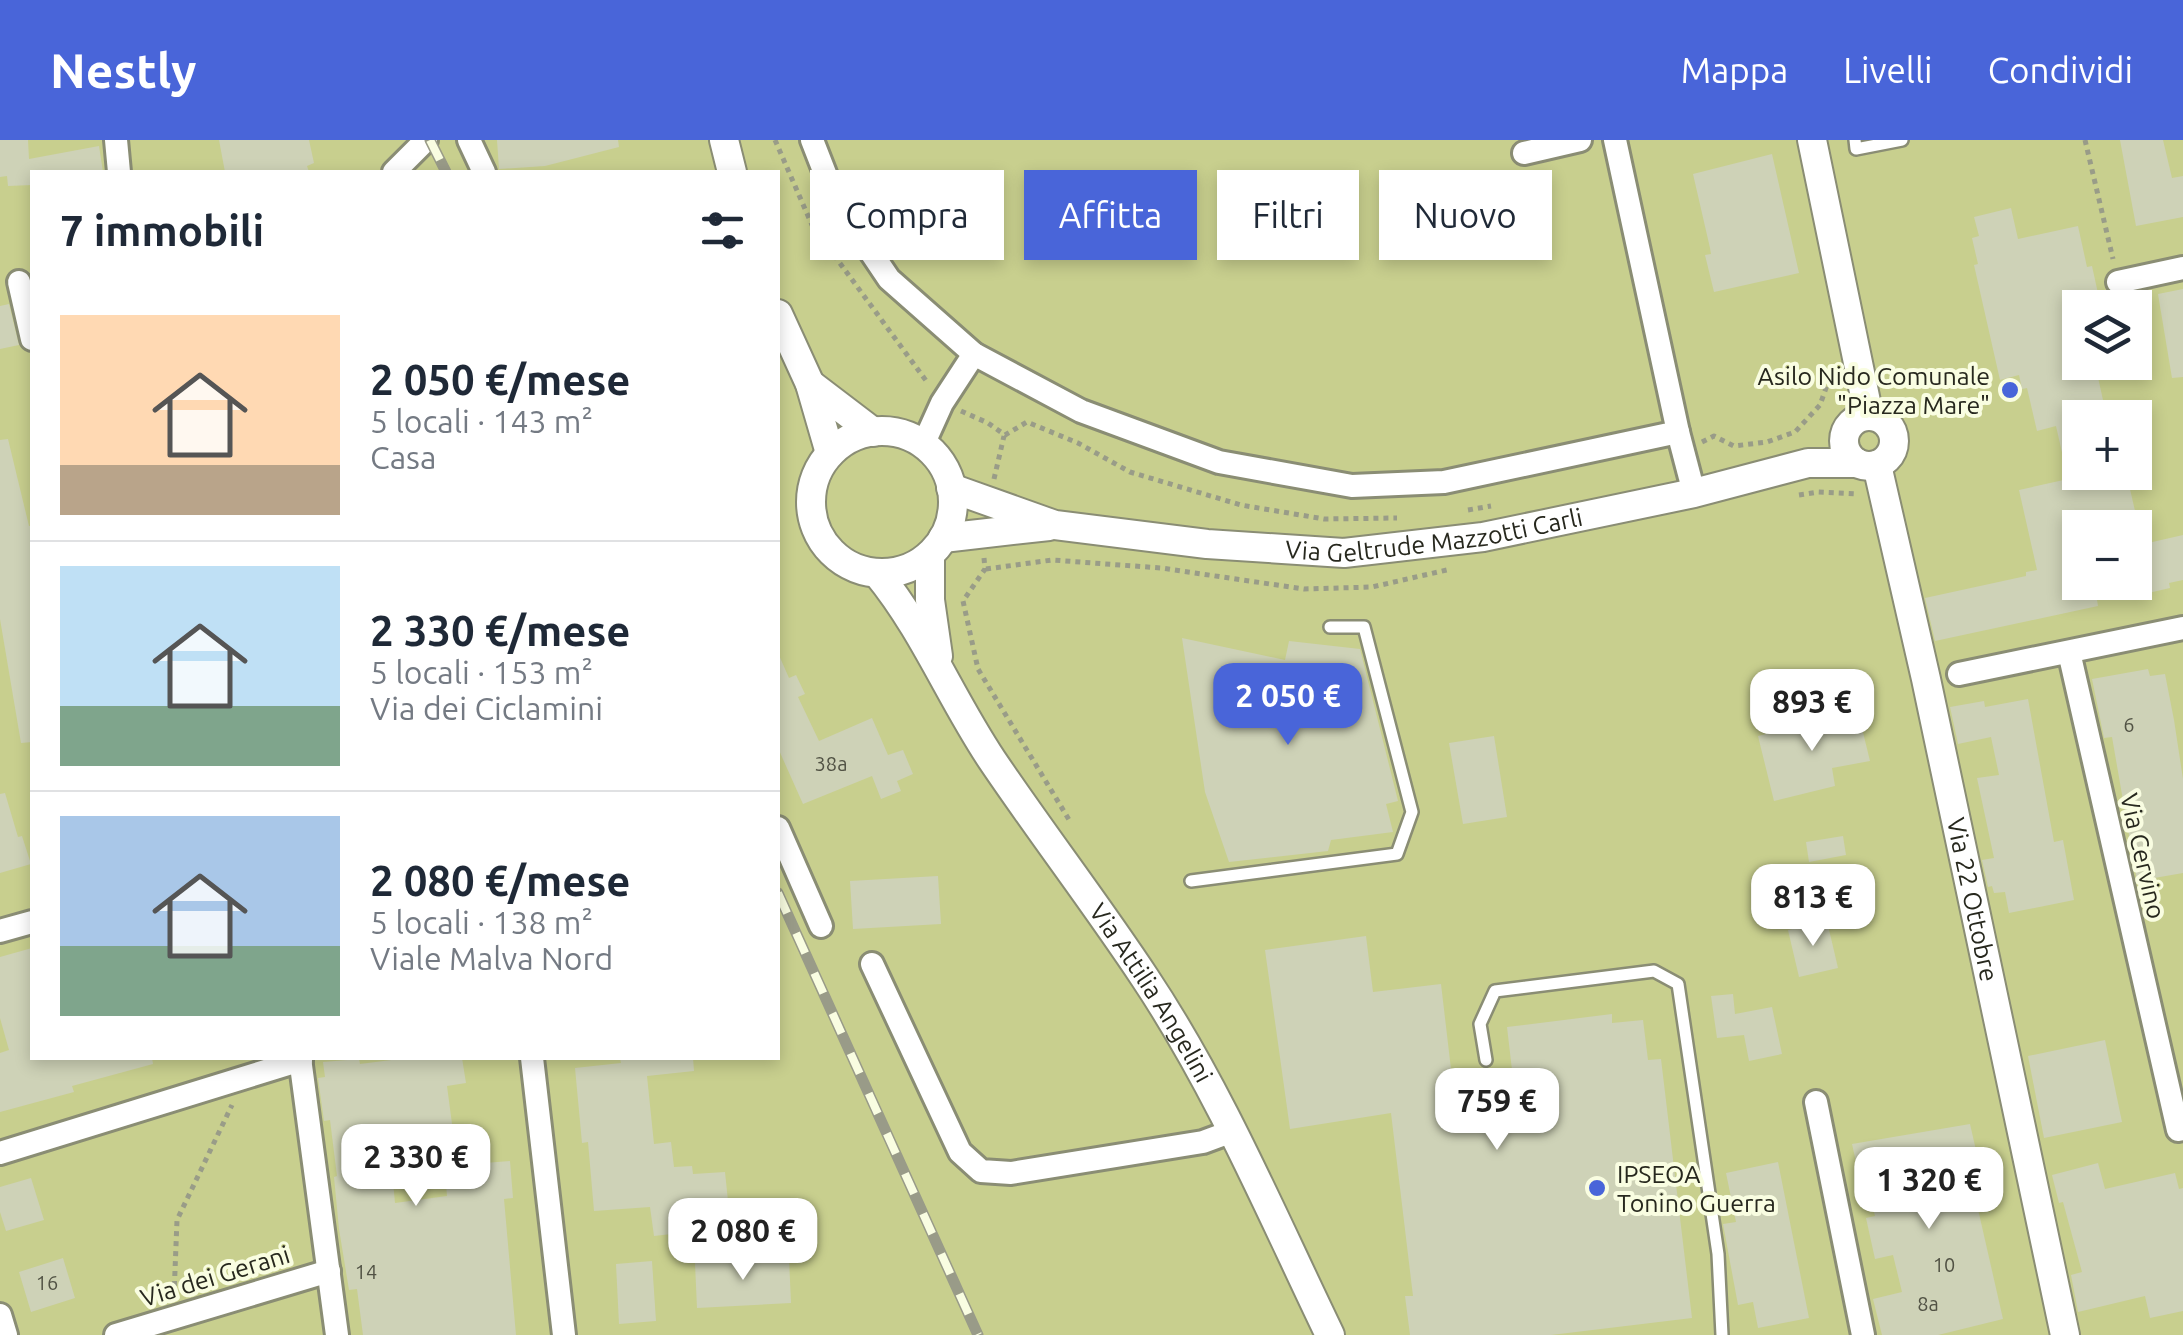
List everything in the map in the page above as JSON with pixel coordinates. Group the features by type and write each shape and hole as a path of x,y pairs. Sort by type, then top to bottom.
{"street":[{"path":"116,140 119,170"},
{"path":"396,170 426,140"},
{"path":"469,140 483,170"},
{"path":"724,140 732,170"},
{"path":"812,140 835,199 889,280 974,354 1081,410 1218,462 1352,486 1444,482 1681,442"},
{"path":"1524,153 1580,140"},
{"path":"1615,140 1694,493"},
{"path":"1812,140 1869,416"},
{"path":"2118,282 2183,268"},
{"path":"17,282 30,331"},
{"path":"780,318 810,384 830,453"},
{"path":"924,445 942,403 974,354"},
{"path":"810,384 873,432"},
{"path":"1869,416 1879,418 1893,434 1891,452 1867,464 1846,452 1845,433 1850,424 1869,416"},
{"path":"873,432 908,436 924,445 946,472 951,488 953,506 936,547 896,572 858,569 840,560 825,546 810,509 818,470 830,453 849,439 873,432"},
{"name":"Via Geltrude Mazzotti Carli","path":"1808,462 1845,433"},
{"name":"Via Geltrude Mazzotti Carli","path":"951,488 1055,525 1208,544 1344,553 1484,537 1694,493 1808,462 1867,464"},
{"name":"Via 22 Ottobre","path":"1867,464 1926,679 2065,1335"},
{"name":"Via Geltrude Mazzotti Carli","path":"936,547 1055,525"},
{"name":"Via Attilia Angelini","path":"936,547 930,600 940,672"},
{"name":"Via Attilia Angelini","path":"878,573 904,606 989,756 1145,979 1230,1132 1330,1335"},
{"path":"1959,674 2183,628"},
{"name":"Via Cervino","path":"2069,652 2180,1130"},
{"path":"780,832 822,926"},
{"path":"0,931 30,923"},
{"path":"872,964 960,1152 981,1171 1010,1173 1203,1142 1230,1132"},
{"path":"0,1153 297,1060"},
{"path":"300,1060 337,1335"},
{"path":"532,1060 564,1335"},
{"path":"1816,1102 1863,1335"},
{"name":"Via dei Gerani","path":"116,1335 330,1270"},
{"path":"0,1315 6,1335"}],"lane":[{"path":"1855,140 1856,149 1902,140"},
{"path":"1191,881 1397,854 1412,812 1364,628 1330,628"},
{"path":"1486,1060 1480,1024 1496,992 1654,971 1678,984 1718,1254 1722,1335"}],"path":[{"path":"775,140 812,224 942,403 988,423 1004,435 1026,422 1078,443 1130,472 1241,505 1324,519 1402,518"},
{"path":"2085,140 2118,282"},
{"path":"1681,442 1714,436 1734,446 1767,442 1795,432 1820,404 1833,367"},
{"path":"1458,512 1496,505"},
{"path":"978,669 963,601 985,569"},
{"path":"175,1318 176,1220 232,1108 230,1082"}],"green space":[{"path":"0,140 2183,140 2183,1335 0,1335"}],"building":[{"path":"0,140 28,140 29,159 99,146 103,170 30,170 30,185 8,186 7,176 0,177"},
{"path":"219,140 309,140 314,163 307,166 308,170 225,170"},
{"path":"497,140 618,140 619,147 545,166 499,169"},
{"path":"2120,140 2163,140 2172,178 2183,176 2183,217 2136,226"},
{"path":"1772,154 1799,273 1714,292 1705,255 1711,254 1710,248 1693,174"},
{"path":"2011,208 2018,239 2078,226 2087,267 2092,266 2097,290 2062,290 2062,380 2099,380 2103,400 2062,400 2062,452 2056,426 2037,431 2027,388 2022,389 2019,375 2000,380 1974,265 1978,264 1972,238 1979,236 1974,217"},
{"path":"2183,289 2183,377 2172,378 2158,294"},
{"path":"9,304 19,345 0,349 0,306"},
{"path":"8,439 30,526 30,742 21,743 0,619 0,440"},
{"path":"2062,480 2062,490 2130,490 2135,510 2062,510 2062,600 2097,600 2098,606 1935,641 1925,598 2026,576 2026,572 2037,570 2019,490"},
{"path":"2183,535 2183,580 2152,592 2152,542"},
{"path":"1182,638 1285,660 1289,641 1360,649 1398,801 1386,804 1393,832 1331,840 1328,851 1229,862 1205,792"},
{"path":"780,658 789,678 796,675 805,694 798,697 819,741 872,718 888,755 903,750 913,774 897,781 901,791 881,799 872,776 803,804 780,752"},
{"path":"2148,669 2150,676 2165,674 2174,720 2183,779 2183,873 2137,881 2112,737 2104,738 2092,679"},
{"path":"2028,699 2054,842 2063,840 2074,900 2009,913 2005,892 1994,893 1992,886 1988,887 1982,860 1994,858 1977,778 1999,775 1991,737 1958,744 1950,707 1984,701 1985,707"},
{"path":"1838,709 1841,720 1859,716 1870,761 1832,768 1835,786 1774,801 1758,736 1807,724 1805,718"},
{"path":"1494,736 1507,817 1463,824 1449,743"},
{"path":"5,793 30,864 0,873 0,794"},
{"path":"1843,836 1846,855 1809,862 1806,842"},
{"path":"938,876 941,924 853,929 850,881"},
{"path":"1827,921 1838,968 1799,977 1788,930"},
{"name":"IPSEOA Tonino Guerra","path":"1366,936 1373,992 1441,984 1457,1120 1517,1113 1507,1027 1612,1014 1612,1023 1643,1020 1648,1060 1661,1059 1692,1318 1551,1335 1410,1335 1405,1296 1413,1296 1391,1113 1290,1129 1265,950"},
{"path":"30,949 30,1060 152,1060 153,1064 72,1086 74,1092 0,1112 0,1053 9,1050 0,1018 0,957"},
{"path":"1733,994 1735,1014 1772,1007 1782,1054 1749,1061 1744,1035 1717,1038 1711,996"},
{"path":"2105,1040 2122,1122 2044,1138 2028,1056"},
{"path":"359,1060 360,1064 462,1060 466,1083 447,1086 452,1124 370,1135 374,1173 392,1171 395,1203 447,1196 445,1172 472,1169 472,1164 510,1161 513,1198 504,1199 516,1335 363,1335 357,1289 349,1290 339,1229 330,1120 324,1121 318,1078 325,1077 323,1062"},
{"path":"620,1060 693,1060 694,1071 647,1076 654,1144 671,1142 674,1167 692,1166 693,1174 725,1172 728,1201 676,1205 680,1233 654,1236 650,1207 594,1211 588,1142 582,1143 575,1068 621,1063"},
{"path":"1970,1124 1981,1172 1970,1174 2003,1319 1938,1335 1882,1335 1873,1299 1902,1292 1893,1255 1875,1259 1866,1218 1875,1216 1866,1179 1860,1180 1852,1144"},
{"path":"1778,1162 1809,1318 1758,1328 1753,1302 1738,1305 1723,1224 1736,1222 1726,1173"},
{"path":"2098,1163 2105,1189 2175,1173 2179,1189 2183,1188 2183,1311 2150,1318 2145,1296 2078,1312 2071,1275 2082,1272 2052,1175"},
{"path":"31,1178 44,1220 6,1231 0,1212 0,1187"},
{"path":"63,1258 75,1298 31,1312 19,1272"},
{"path":"789,1258 791,1303 697,1308 695,1263"},
{"path":"652,1261 656,1321 619,1324 616,1264"}],"railway":[{"path":"430,140 445,170"},
{"path":"780,897 978,1335"}],"place":[{"name":"Asilo Nido Comunale \"Piazza Mare\"","path":"2010,390"},
{"name":"IPSEOA Tonino Guerra","path":"1597,1188"}]}
